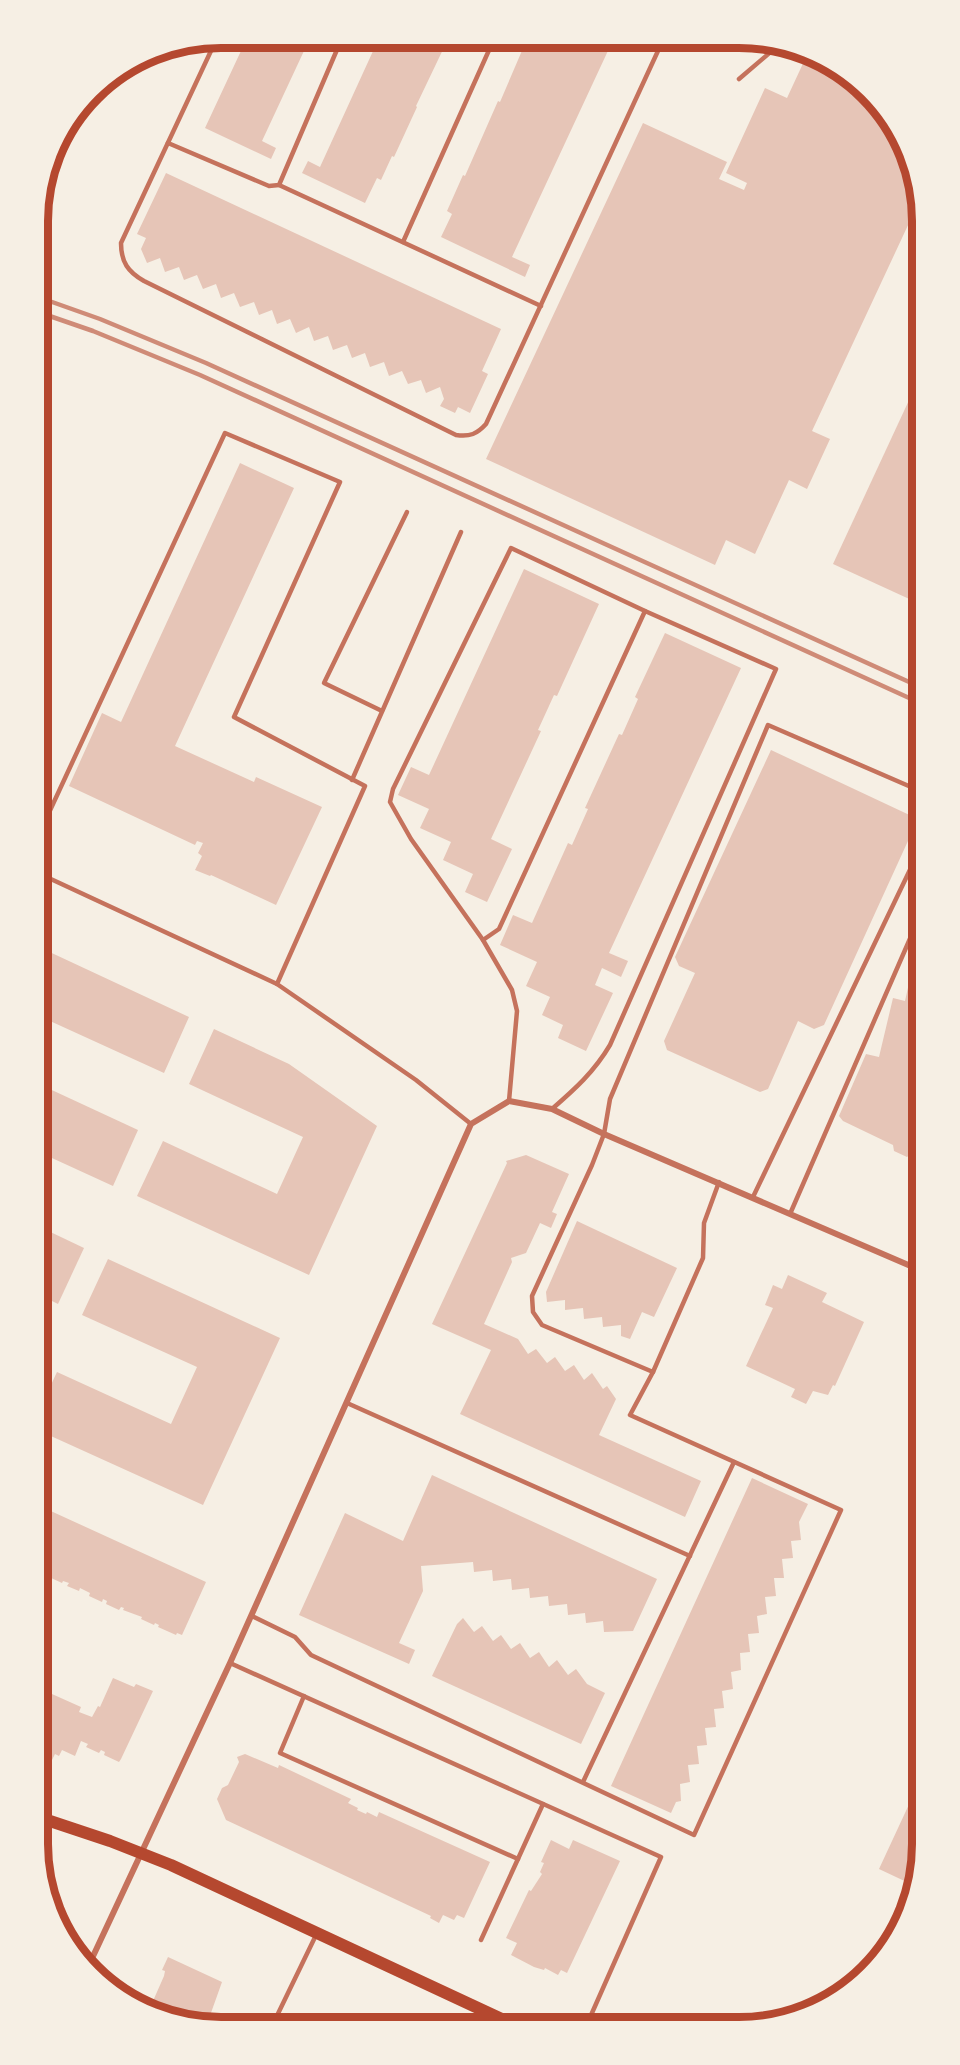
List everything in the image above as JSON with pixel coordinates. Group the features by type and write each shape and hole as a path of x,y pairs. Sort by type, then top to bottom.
{"main road":[{"path":"48,1820 171,1865 497,2017"}],"street":[{"path":"92,1959 252,1616 471,1124 509,1101 552,1109 604,1134 912,1267"}],"lane":[{"path":"212,48 121,243 121,257 126,267 144,281 456,435 467,437 479,431 486,424 659,48"},
{"path":"279,185 338,48"},
{"path":"404,242 490,48"},
{"path":"739,79 772,51"},
{"path":"168,143 269,186 279,185 541,306"},
{"path":"48,815 225,434 340,482 234,717 365,786 277,984"},
{"path":"382,711 324,683 408,512"},
{"path":"352,780 461,532"},
{"path":"509,1101 517,1011 512,990 483,940 411,839 390,802 393,789 511,548 776,669 610,1045 597,1066 552,1109"},
{"path":"483,940 499,929 645,611"},
{"path":"653,1371 542,1326 532,1312 532,1296 583,1188 604,1134 610,1099 768,725 912,787"},
{"path":"753,1197 912,866"},
{"path":"48,878 277,984 416,1080 471,1124"},
{"path":"790,1214 912,934"},
{"path":"252,1616 295,1637 311,1655 694,1835 841,1510 630,1415 653,1371 703,1258 704,1223 719,1182"},
{"path":"347,1403 690,1556"},
{"path":"583,1782 734,1462"},
{"path":"230,1663 661,1857 590,2017"},
{"path":"304,1696 280,1753 518,1859"},
{"path":"481,1940 543,1804"},
{"path":"276,2017 317,1933"}],"building":[{"path":"242,48 305,48 262,141 276,148 271,159 205,128"},
{"path":"374,48 444,48 394,157 392,156 381,180 377,178 365,203 302,173 308,161 320,167"},
{"path":"523,48 609,48 512,257 530,265 525,277 441,237 452,214 447,211 498,101 500,102"},
{"path":"804,61 835,77 861,99 889,134 899,155 911,198 912,217 812,431 830,439 807,489 789,480 755,554 726,540 715,565 486,459 643,123 727,162 719,179 744,190 747,183 726,173 765,88 787,98"},
{"path":"166,173 501,329 482,371 488,374 470,413 458,407 455,413 440,406 444,399 440,387 426,393 421,380 408,384 402,371 389,376 384,362 370,367 365,353 352,358 347,345 333,350 328,336 314,341 309,327 296,333 290,319 277,324 272,310 259,315 254,302 240,307 234,293 221,298 216,284 203,289 197,275 184,280 179,267 165,272 160,258 147,263 141,249 146,238 137,234"},
{"path":"912,394 912,600 833,564"},
{"path":"240,463 294,488 175,746 254,782 256,777 322,807 276,905 195,870 202,856 198,853 203,843 197,841 195,845 69,786 102,713 121,722"},
{"path":"524,569 599,604 557,696 554,695 538,730 541,731 491,839 512,849 487,902 465,892 473,874 443,860 451,842 420,828 429,809 398,795 411,767 429,775"},
{"path":"665,633 741,668 609,953 628,961 621,977 602,968 595,985 613,993 586,1051 558,1038 563,1025 542,1015 550,997 526,986 537,962 500,945 513,915 532,923 568,843 572,845 588,809 585,808 619,734 622,735 638,699 635,697"},
{"path":"771,750 912,816 912,832 824,1025 814,1029 798,1021 768,1089 760,1092 667,1050 664,1041 695,973 679,966 675,957"},
{"path":"48,951 189,1017 164,1073 50,1021 48,1025"},
{"path":"912,970 912,1153 907,1157 894,1151 893,1145 843,1121 839,1116 866,1054 879,1057 893,998 905,1001"},
{"path":"214,1029 289,1064 377,1126 309,1275 137,1196 163,1141 277,1194 303,1137 189,1084"},
{"path":"48,1088 138,1130 113,1186 48,1156"},
{"path":"526,1155 569,1174 552,1212 557,1214 551,1228 540,1223 526,1253 511,1258 512,1262 484,1324 518,1339 528,1354 536,1349 547,1363 555,1357 565,1371 574,1365 584,1380 592,1373 603,1389 607,1386 616,1399 599,1435 701,1481 685,1517 460,1414 491,1350 432,1324 506,1161"},
{"path":"577,1221 677,1268 654,1317 642,1312 630,1339 621,1336 621,1325 603,1327 602,1317 584,1319 583,1308 565,1310 565,1300 547,1302 546,1292"},
{"path":"48,1231 84,1248 58,1304 48,1299"},
{"path":"108,1259 280,1338 203,1505 48,1435 48,1391 57,1372 171,1424 197,1367 82,1315"},
{"path":"788,1275 827,1293 822,1302 864,1322 835,1386 833,1385 828,1395 813,1391 806,1404 791,1397 795,1389 746,1366 773,1308 765,1305 773,1285 782,1289"},
{"path":"432,1475 657,1579 633,1631 604,1632 603,1621 586,1623 585,1613 568,1615 567,1604 549,1606 548,1596 530,1598 529,1588 512,1590 511,1579 493,1581 492,1570 474,1572 473,1562 421,1566 423,1591 399,1643 415,1650 409,1664 299,1615 345,1513 403,1541"},
{"path":"752,1478 808,1504 799,1522 801,1540 791,1541 793,1558 782,1559 784,1578 774,1578 776,1596 765,1597 767,1614 757,1616 759,1633 748,1634 750,1652 740,1653 741,1670 731,1672 733,1689 722,1691 724,1708 714,1709 716,1727 705,1728 707,1745 697,1746 699,1764 688,1765 690,1782 680,1784 681,1801 676,1802 671,1813 611,1786"},
{"path":"48,1510 206,1582 182,1635 177,1633 176,1635 158,1627 159,1625 155,1623 154,1625 141,1619 142,1617 123,1610 124,1608 121,1607 119,1610 106,1604 107,1601 103,1599 102,1602 89,1596 90,1593 80,1588 79,1591 67,1586 69,1583 63,1581 62,1583 49,1577 51,1575 48,1573"},
{"path":"463,1618 474,1632 482,1626 493,1641 501,1635 511,1649 520,1643 530,1658 539,1652 549,1667 557,1660 568,1675 576,1669 587,1684 605,1693 581,1744 432,1676 457,1624"},
{"path":"113,1678 134,1687 136,1684 153,1691 119,1762 104,1755 105,1752 101,1750 99,1753 86,1747 88,1744 81,1741 75,1756 62,1750 59,1756 55,1754 52,1760 48,1758 48,1692 81,1707 79,1712 92,1717 98,1706 100,1707"},
{"path":"245,1754 278,1768 279,1765 351,1799 348,1803 366,1814 367,1812 377,1817 379,1812 490,1862 464,1918 457,1915 454,1920 443,1915 439,1923 430,1918 431,1916 226,1820 217,1799 222,1788 228,1785 239,1762 237,1757"},
{"path":"912,1798 912,1856 908,1883 879,1869"},
{"path":"551,1840 569,1849 573,1840 620,1861 567,1973 561,1970 558,1975 545,1968 544,1970 534,1967 511,1955 517,1943 506,1938 529,1890 531,1891 542,1874 540,1872 544,1863 541,1862"},
{"path":"168,1957 222,1982 210,2017 187,2014 145,1999 153,2001 164,1976 165,1971 162,1970"}],"railway":[{"path":"48,301 100,319 206,363 912,683"},
{"path":"48,315 93,331 200,375 912,699"}]}
